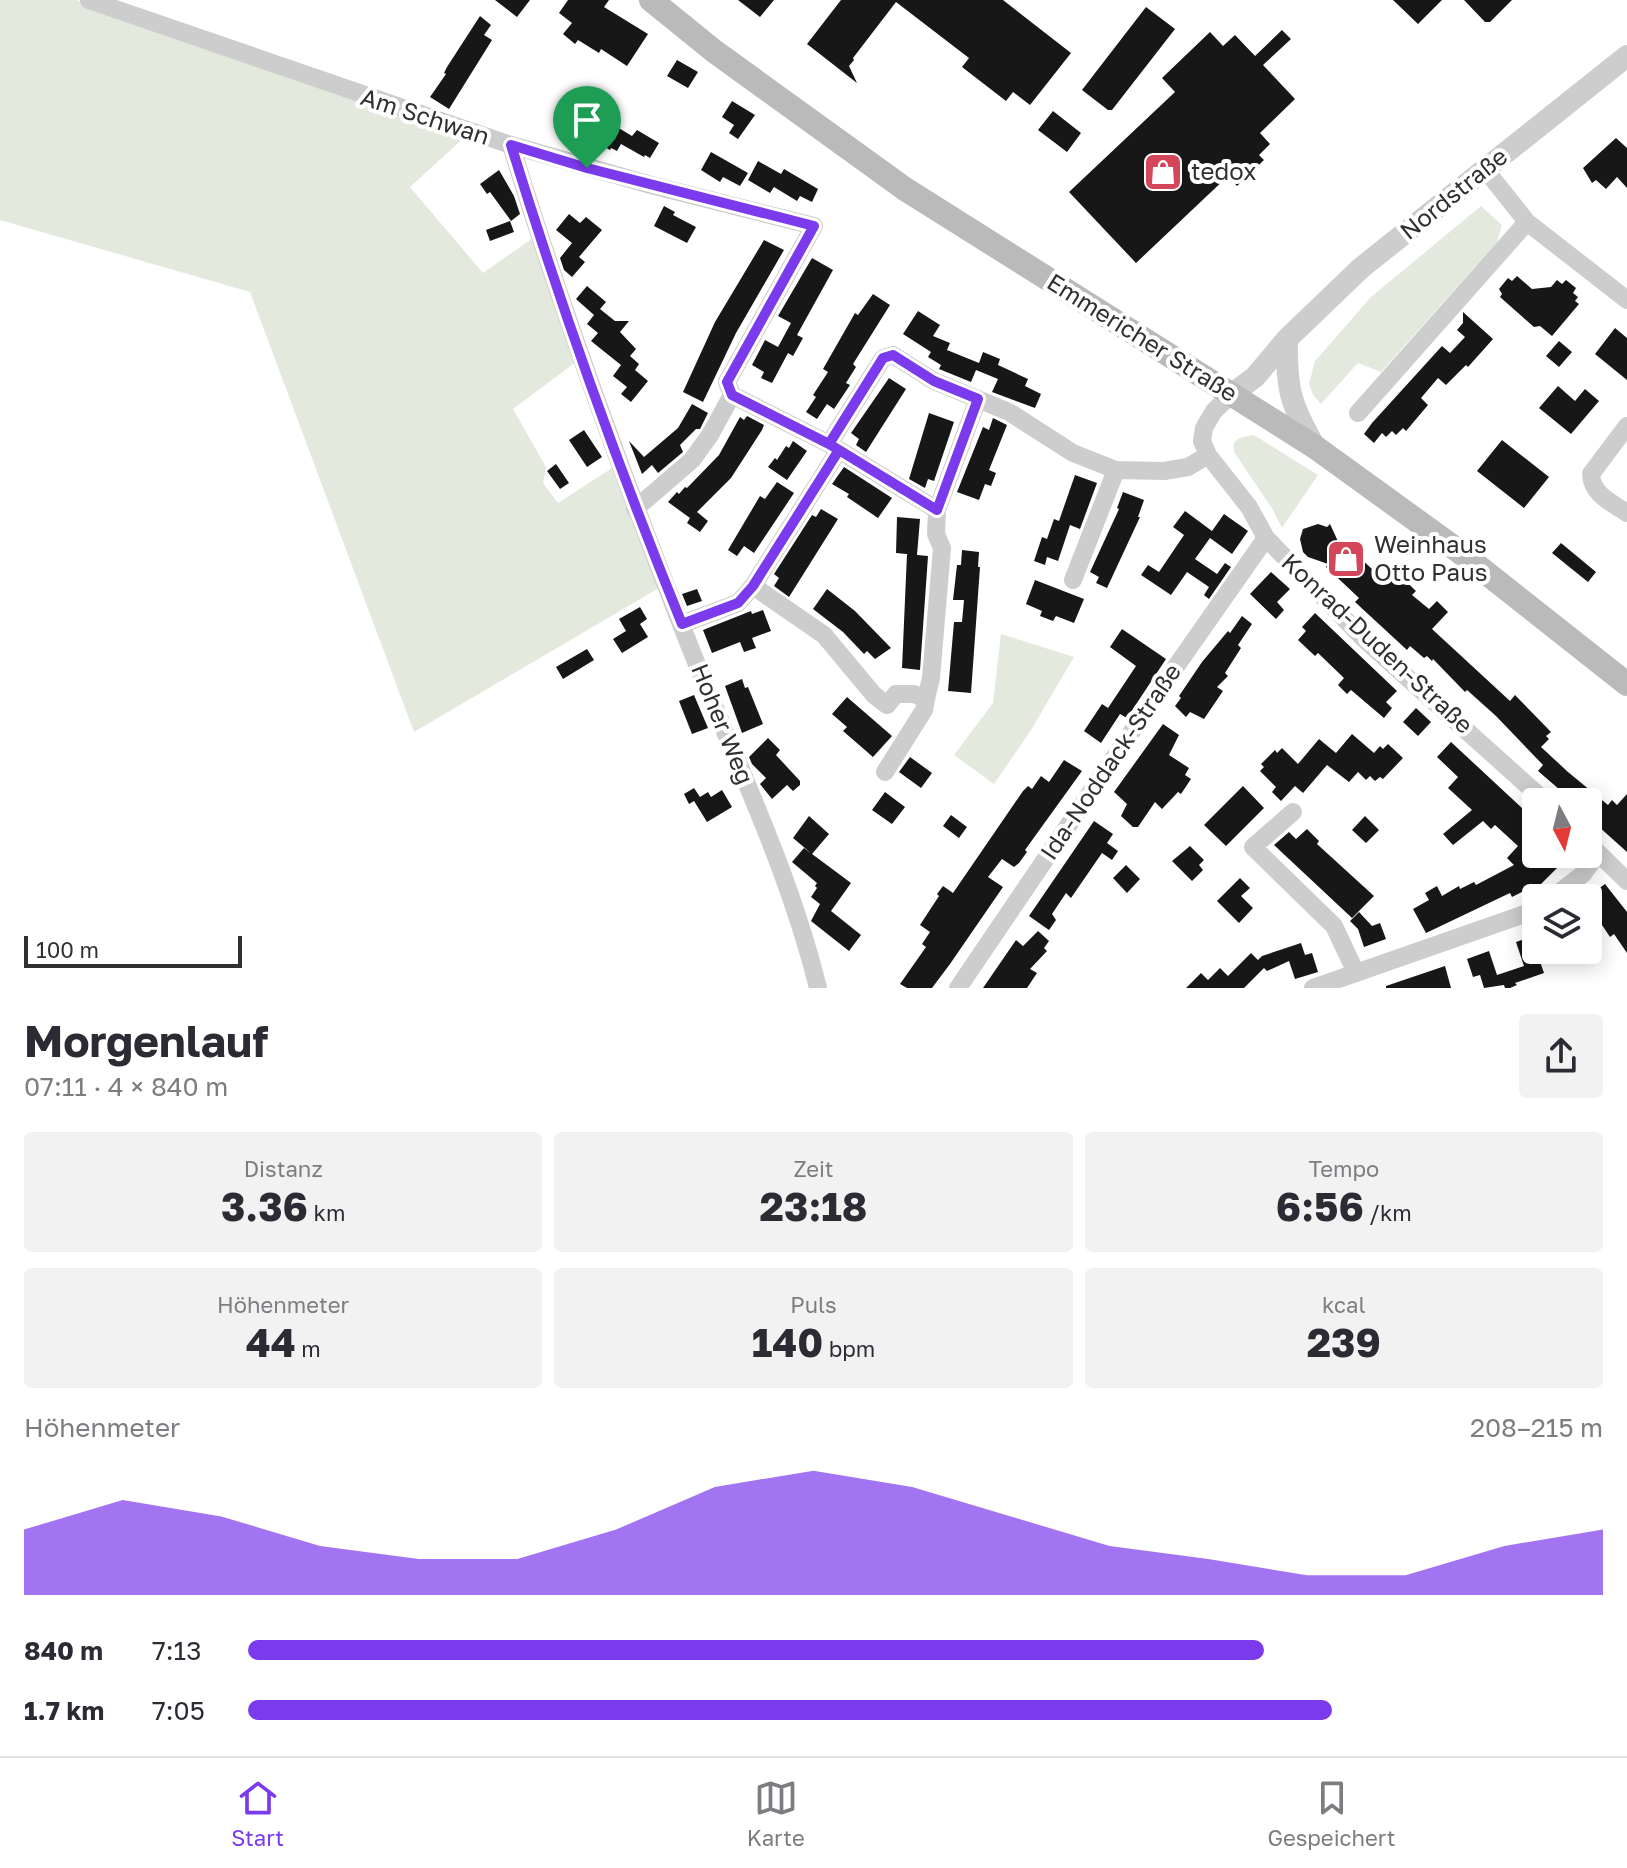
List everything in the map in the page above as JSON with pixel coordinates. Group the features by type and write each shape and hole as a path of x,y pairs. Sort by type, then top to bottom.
{"main road":[{"name":"Emmericher Straße","path":"651,0 714,51 905,189 1315,447 1435,533 1627,684"}],"street":[{"name":"Am Schwan","path":"89,0 511,145 638,182 814,226 727,382 732,395"},
{"name":"Nordstraße","path":"1232,394 1255,377 1287,339 1361,268 1627,56"},
{"name":"Hoher Weg","path":"511,145 571,331 635,509 793,900 818,988"},
{"path":"1484,168 1527,222 1624,294"},
{"path":"1358,413 1527,222"},
{"path":"1287,339 1288,390 1298,418 1315,447"},
{"path":"682,624 738,603 753,586 883,358 893,355 934,381 1009,412 1073,453 1116,470 1142,472 1176,469 1188,467 1208,455 1202,441 1204,428 1214,411 1232,394"},
{"path":"635,509 692,460 732,395 834,447 937,510"},
{"path":"885,772 924,710 931,678 942,548 936,534 937,510 978,399"},
{"path":"1627,426 1591,474 1597,493 1627,513"},
{"name":"Konrad-Duden-Straße","path":"1208,455 1249,507 1266,538 1363,638 1530,788"},
{"path":"1073,580 1116,470"},
{"name":"Ida-Noddack-Straße","path":"958,988 1266,538"},
{"path":"753,586 824,635 880,700 914,726"},
{"path":"880,700 896,694 914,694 926,699"},
{"path":"1293,812 1253,847 1334,926 1356,973"},
{"path":"1602,857 1627,881"},
{"path":"1570,884 1583,874 1585,868"},
{"path":"1313,988 1522,915"}],"shaded area":[{"path":"0,0 76,0 466,136 410,187 483,273 533,238 576,362 513,409 546,467 543,483 558,503 612,468 659,588 414,732 250,292 0,220"},
{"path":"1481,206 1502,225 1497,242 1381,372 1358,363 1321,404 1309,384 1315,361 1371,297"},
{"path":"1254,435 1318,475 1282,528 1234,452 1236,441"},
{"path":"1001,634 1074,657 1031,730 994,784 954,755 993,703"}],"building":[{"path":"495,0 530,0 517,17"},
{"path":"568,0 609,0 604,7 648,34 627,66 601,49 599,53 578,40 575,44 563,34 572,23 559,13"},
{"path":"738,0 774,0 760,17"},
{"path":"841,0 1003,0 1071,53 1030,105 1013,92 1006,101 962,67 969,58 896,2 849,66 857,83 807,44"},
{"path":"1393,0 1442,0 1418,24"},
{"path":"1464,0 1512,0 1490,22 1485,22"},
{"path":"1146,7 1175,29 1112,110 1108,110 1082,90"},
{"path":"480,16 491,25 484,35 492,40 449,109 430,97"},
{"path":"1282,30 1291,39 1263,65 1295,99 1260,133 1270,144 1259,155 1264,160 1237,186 1228,176 1136,263 1069,192 1175,92 1162,78 1210,32 1223,46 1235,35 1255,56"},
{"path":"677,60 698,72 688,88 667,76"},
{"path":"590,92 601,99 592,112 632,136 637,130 659,143 650,158 621,144 617,151 610,150 557,119 566,105 577,112"},
{"path":"732,101 755,115 738,139 729,133 734,125 722,117"},
{"path":"1053,111 1081,133 1067,152 1038,130"},
{"path":"1616,138 1627,148 1627,188 1617,177 1606,189 1596,180 1592,183 1583,168"},
{"path":"711,152 748,173 740,186 723,177 720,182 701,170"},
{"path":"758,161 781,174 784,169 818,189 812,202 800,196 797,201 774,187 770,193 748,180"},
{"path":"499,170 520,214 511,221 490,192 487,194 480,184"},
{"path":"664,206 675,212 673,215 696,227 687,243 654,226"},
{"path":"569,214 580,223 586,217 602,230 579,257 585,262 572,277 564,270 560,258 572,243 556,230"},
{"path":"510,221 514,232 490,241 486,230"},
{"path":"764,240 784,250 736,333 703,402 683,392 715,322"},
{"path":"812,258 833,270 797,335 803,338 793,356 788,353 772,383 761,378 764,372 752,365 765,340 778,347 791,323 778,316"},
{"path":"1517,276 1532,289 1551,287 1557,280 1562,284 1566,280 1576,288 1573,293 1578,297 1575,301 1579,304 1552,336 1540,326 1534,327 1500,297 1499,289 1508,278 1512,281"},
{"path":"587,286 606,302 600,309 615,321 629,321 620,332 636,349 630,356 639,364 635,370 648,381 631,402 621,394 627,387 613,376 621,365 591,341 598,333 587,324 594,315 576,299"},
{"path":"873,294 890,305 853,364 856,367 846,383 850,385 834,409 827,404 817,419 806,412 828,372 823,369 855,313 858,315"},
{"path":"918,311 940,325 933,336 950,343 947,350 979,363 983,352 1000,359 998,365 1028,379 1025,386 1041,394 1035,408 992,392 998,379 976,370 971,382 939,369 941,365 928,357 931,352 903,334"},
{"path":"1463,312 1493,339 1468,367 1466,365 1446,385 1438,378 1421,398 1428,405 1406,431 1403,428 1396,435 1392,431 1386,437 1382,433 1374,443 1364,434 1372,423 1442,346 1450,353 1465,337 1457,330 1463,323"},
{"path":"1615,328 1627,338 1627,380 1595,354"},
{"path":"1559,341 1572,352 1559,367 1546,356"},
{"path":"889,378 906,389 866,452 856,445 859,439 851,433"},
{"path":"1558,386 1575,401 1585,389 1599,401 1571,434 1539,408"},
{"path":"692,404 708,413 700,429 696,429 680,445 683,452 658,473 652,465 642,474 629,441 644,457 678,428"},
{"path":"929,413 954,422 934,481 928,479 925,488 909,479"},
{"path":"747,416 764,425 762,430 731,478 697,512 708,521 700,532 687,523 690,518 668,502 677,492 679,494 687,488 719,455 740,417 744,420"},
{"path":"993,418 1007,425 989,470 996,473 991,486 985,484 979,500 957,492 983,427 989,430"},
{"path":"584,430 602,457 587,467 569,440"},
{"path":"1502,440 1549,477 1524,508 1477,471"},
{"path":"793,441 807,451 787,480 768,467"},
{"path":"556,464 569,483 560,489 547,471"},
{"path":"844,467 892,498 878,518 832,484"},
{"path":"1075,475 1097,483 1080,529 1070,525 1058,561 1047,557 1045,565 1034,561 1042,537 1047,539 1054,519 1059,521"},
{"path":"777,482 794,493 754,553 744,546 737,556 728,550 760,496 765,499"},
{"path":"1123,492 1144,500 1140,517 1107,588 1096,583 1099,577 1090,572 1119,509"},
{"path":"821,509 838,519 789,597 774,586 779,578 774,574 812,515 816,517"},
{"path":"1185,511 1212,531 1224,514 1248,531 1232,554 1210,538 1195,559 1217,574 1225,563 1231,567 1209,599 1204,595 1209,587 1187,572 1171,595 1141,575 1148,565 1159,572 1184,535 1173,527"},
{"path":"897,517 920,519 917,555 896,553"},
{"path":"1318,524 1327,527 1330,524 1342,550 1346,545 1384,580 1394,570 1416,591 1412,595 1429,609 1437,601 1448,612 1432,629 1510,701 1515,695 1551,732 1541,747 1587,788 1558,788 1538,771 1543,765 1496,716 1467,690 1465,692 1433,659 1424,658 1410,646 1407,650 1355,602 1359,598 1326,567 1328,564 1303,552 1300,539 1303,529"},
{"path":"1561,543 1596,572 1588,582 1552,553"},
{"path":"962,550 979,552 980,567 971,693 948,691 954,622 962,622 964,600 953,600"},
{"path":"907,554 928,556 920,670 902,668"},
{"path":"1271,572 1290,589 1277,602 1284,610 1276,619 1250,594"},
{"path":"1035,580 1084,599 1074,623 1056,616 1053,621 1040,616 1042,611 1026,604"},
{"path":"697,589 702,601 687,606 682,594"},
{"path":"827,589 855,611 891,648 875,659 867,651 864,654 843,632 813,609"},
{"path":"640,607 647,619 640,624 648,637 622,653 613,639 626,631 619,619"},
{"path":"763,610 771,631 752,638 756,648 744,652 740,642 712,653 703,630 751,611 752,614"},
{"path":"1315,613 1397,691 1386,702 1392,708 1384,718 1351,690 1347,694 1338,685 1344,678 1318,653 1315,656 1298,640 1306,631 1302,627"},
{"path":"1242,616 1252,624 1225,673 1228,676 1217,687 1223,691 1204,719 1190,712 1186,717 1175,706 1181,698 1179,696 1202,662"},
{"path":"1122,629 1166,659 1127,718 1120,714 1101,743 1084,731 1102,704 1108,708 1136,666 1110,647"},
{"path":"587,649 594,660 563,679 556,667"},
{"path":"742,679 763,724 742,733 725,686"},
{"path":"694,695 708,728 692,734 679,701"},
{"path":"847,697 892,736 873,757 843,731 847,727 832,714"},
{"path":"1416,708 1431,722 1418,736 1403,722"},
{"path":"1163,724 1179,735 1169,755 1189,768 1185,775 1191,779 1181,794 1178,792 1162,809 1155,802 1138,827 1133,827 1121,816 1127,804 1114,792"},
{"path":"1352,734 1374,753 1380,746 1383,749 1388,744 1403,758 1383,779 1380,777 1375,781 1370,776 1366,780 1358,772 1349,782 1327,765 1303,793 1295,786 1281,801 1272,792 1276,787 1260,771 1264,767 1261,764 1275,750 1277,753 1282,748 1298,764 1319,739 1336,753"},
{"path":"768,738 780,750 776,755 800,781 793,791 787,785 772,799 760,784 766,778 749,757"},
{"path":"1451,742 1522,808 1522,868 1557,868 1541,884 1522,884 1522,892 1512,897 1510,893 1426,933 1413,909 1429,900 1425,893 1437,886 1442,896 1459,886 1460,889 1474,882 1476,885 1514,865 1507,858 1518,846 1495,825 1491,829 1483,821 1453,845 1443,834 1472,810 1448,788 1458,777 1437,757"},
{"path":"910,757 932,773 921,788 899,772"},
{"path":"1064,760 1082,771 1019,863 1014,867 1002,859 988,877 1003,887 950,964 932,988 907,988 900,984 926,947 922,944 930,932 920,925 939,896 937,894 943,886 953,893 1023,791 1028,786 1032,789 1041,776 1049,782"},
{"path":"1243,786 1264,808 1226,846 1204,825"},
{"path":"694,788 700,797 708,792 711,797 722,790 732,807 707,822 694,801 689,804 684,794"},
{"path":"885,792 905,807 892,824 872,810"},
{"path":"1627,794 1627,852 1602,830 1602,800 1608,805 1612,800 1617,805"},
{"path":"951,815 967,827 959,838 943,826"},
{"path":"809,816 829,834 812,854 793,838"},
{"path":"1365,816 1379,830 1366,843 1352,830"},
{"path":"1094,821 1113,834 1107,843 1118,851 1112,860 1102,853 1071,898 1066,893 1052,914 1056,920 1049,930 1029,916"},
{"path":"1307,829 1319,841 1317,844 1374,896 1352,918 1274,845 1289,832 1296,839"},
{"path":"1190,846 1204,860 1199,865 1203,870 1192,881 1172,861"},
{"path":"804,848 851,883 831,911 861,935 849,951 811,921 820,904 811,897 817,883 792,862"},
{"path":"1126,865 1140,879 1127,893 1113,878"},
{"path":"1240,878 1250,888 1241,896 1253,908 1239,923 1217,901"},
{"path":"1605,884 1627,912 1627,953 1614,934 1610,937 1602,925 1602,886"},
{"path":"1359,912 1372,926 1380,923 1386,939 1364,947 1358,929 1350,921"},
{"path":"1038,931 1049,941 1044,948 1047,951 1030,969 1037,973 1027,988 983,988 1016,940 1023,946"},
{"path":"1522,940 1522,960 1516,942"},
{"path":"1301,943 1305,955 1312,953 1318,972 1295,979 1289,961 1267,971 1264,968 1244,988 1186,988 1201,973 1208,980 1220,968 1228,976 1251,953 1258,960"},
{"path":"1489,951 1497,975 1541,964 1544,973 1515,983 1517,985 1510,988 1504,985 1484,988 1480,975 1473,977 1467,959"},
{"path":"1445,966 1451,988 1386,988 1386,986"}],"place":[{"name":"tedox","path":"1163,172"},
{"name":"Weinhaus Otto Paus","path":"1346,559"}],"route":[{"path":"587,168 511,145 571,331 635,509 682,624 738,603 753,586 839,450 829,444 883,358 893,355 934,381 978,399 937,510 839,450 829,444 732,395 727,382 814,226 587,168"}]}
